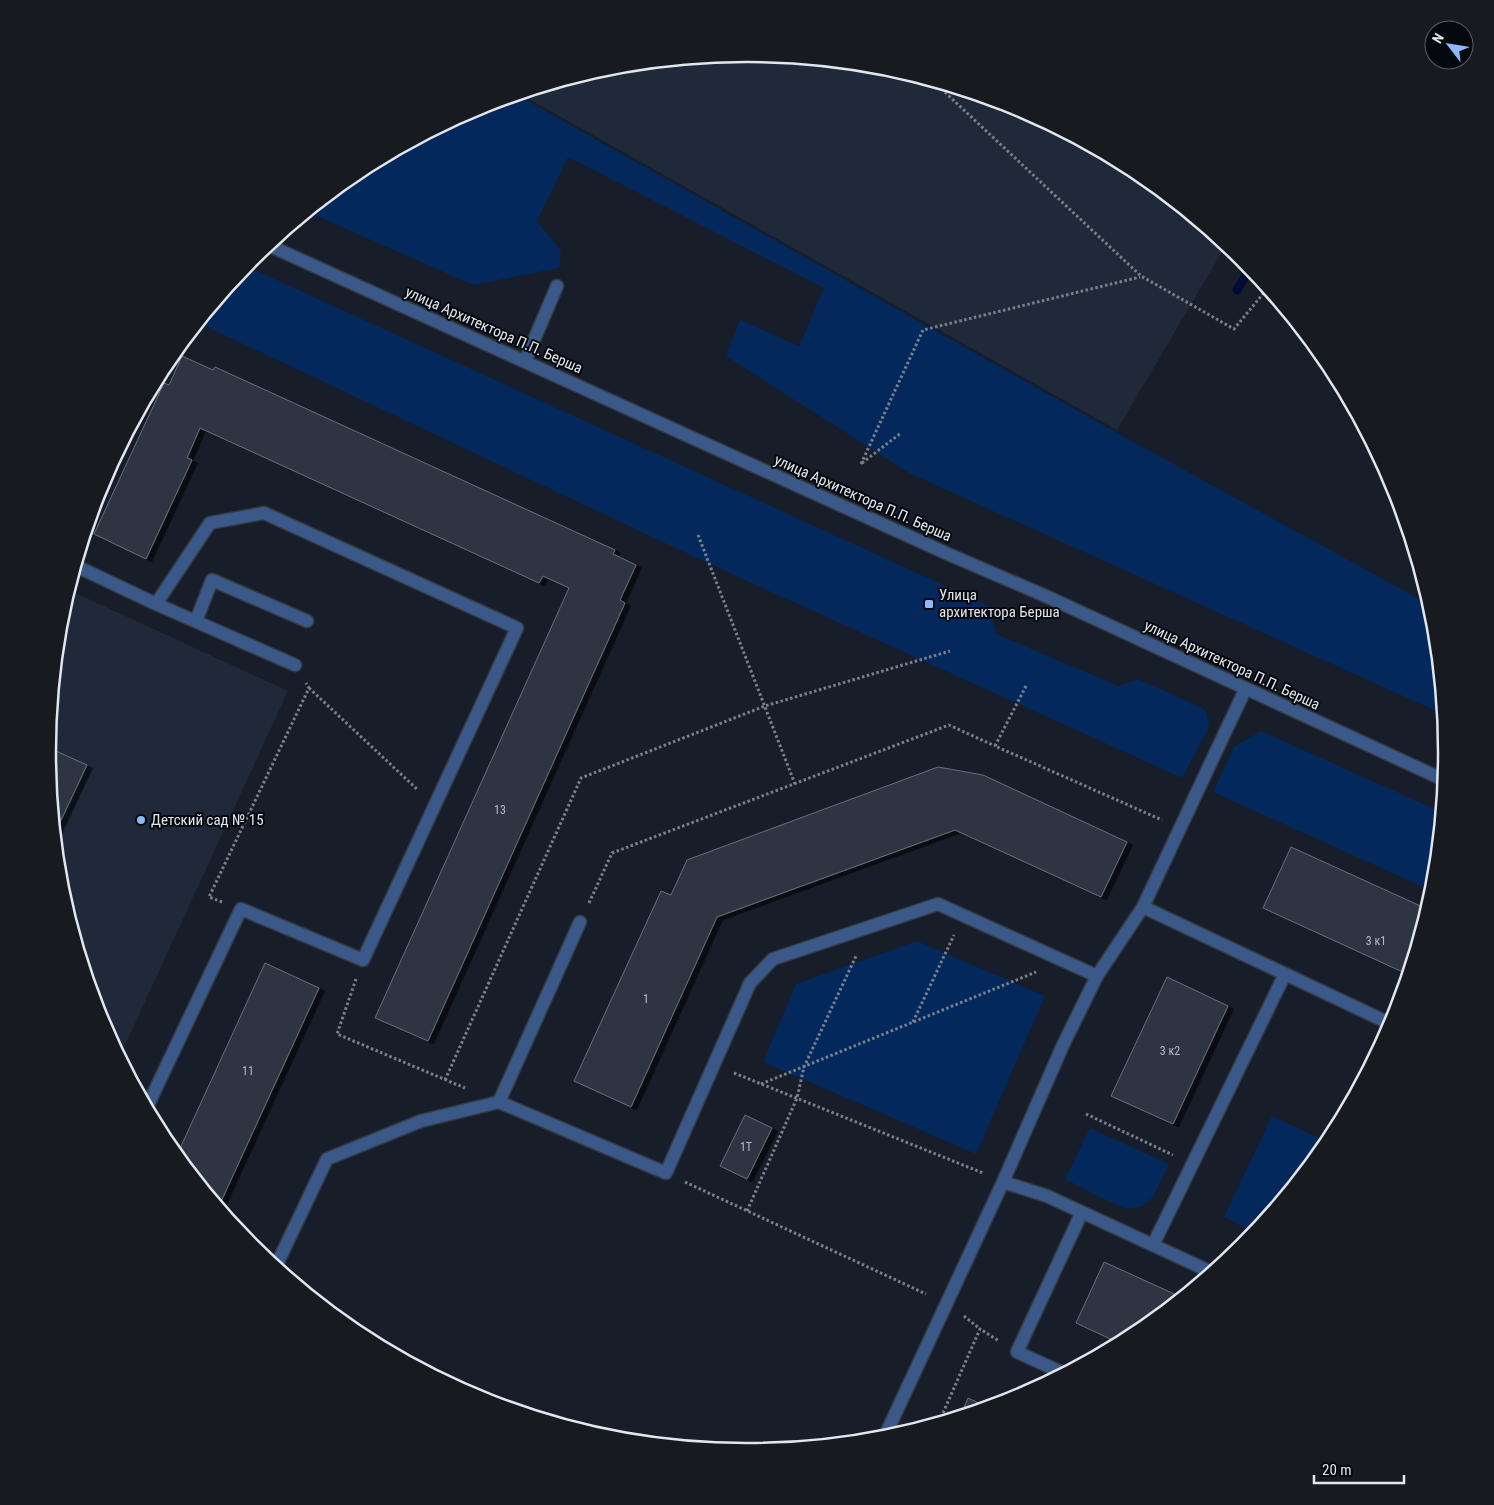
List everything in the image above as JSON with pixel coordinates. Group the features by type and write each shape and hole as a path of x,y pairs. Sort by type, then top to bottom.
{"street":[{"name":"улица Архитектора П.П. Берша","path":"276,248 948,554 1050,598 1245,690 1437,777"},
{"path":"525,361 557,286"},
{"path":"150,1100 241,909 363,960 517,628 264,513 210,523 156,604"},
{"path":"82,569 156,604 295,665"},
{"path":"196,622 212,580 307,621"},
{"path":"888,1429 1003,1182 1063,1045 1097,976 1143,907 1245,690"},
{"path":"279,1260 327,1160 421,1121 499,1102 666,1173 750,983 773,959 938,904 1097,976"},
{"path":"1143,907 1383,1020"},
{"path":"499,1102 580,922"},
{"path":"1153,1245 1285,974"},
{"path":"1003,1182 1047,1196 1205,1269"},
{"path":"1057,1370 1017,1352 1082,1212"}],"path":[{"path":"943,90 1141,276 1234,329 1263,294"},
{"path":"901,433 861,464 923,330 1141,276"},
{"path":"698,535 795,784"},
{"path":"445,1080 581,778 765,706 950,651"},
{"path":"295,665 309,688 434,805"},
{"path":"995,746 1026,686"},
{"path":"241,909 209,897 309,688"},
{"path":"580,922 612,853 949,725 1180,828"},
{"path":"912,1023 963,916"},
{"path":"748,1211 797,1098 804,1067 870,927"},
{"path":"363,960 337,1034 499,1102"},
{"path":"761,1084 1064,961"},
{"path":"713,1064 1003,1182"},
{"path":"1086,1114 1178,1157"},
{"path":"666,1173 947,1304 980,1329 1017,1352"},
{"path":"942,1415 980,1329"}],"shaded area":[{"path":"702,63 792,63 882,75 926,85 969,98 1053,133 1092,154 1168,204 1222,252 1117,430 526,98 568,85 612,75 657,68"},
{"path":"523,99 1126,438 1420,599 1432,662 1436,711 909,473 726,356 740,320 799,346 824,288 568,157 537,221 561,251 559,268 473,285 314,215 363,178 402,154 441,133"},
{"path":"254,270 989,606 996,634 1118,686 1138,679 1202,708 1207,713 1209,727 1182,778 701,560 204,326"},
{"name":"Детский сад № 15","path":"76,593 288,691 123,1049 93,975 80,931 62,843 56,752 58,707 62,662"},
{"path":"1261,731 1435,809 1432,843 1424,887 1213,792 1234,747"},
{"path":"917,941 1045,996 976,1154 763,1062 796,984"},
{"path":"1272,1116 1320,1138 1295,1173 1247,1228 1224,1217"},
{"path":"1090,1128 1169,1164 1153,1197 1142,1206 1127,1209 1065,1179"}],"building":[{"path":"182,356 213,370 215,367 615,550 613,554 636,565 620,600 625,603 428,1041 375,1018 569,588 543,576 539,583 200,428 187,458 192,460 146,559 94,534 164,384 169,385"},
{"path":"56,751 87,765 60,822"},
{"path":"938,767 983,775 1127,842 1101,897 955,830 717,917 631,1107 574,1081 661,891 671,895 687,860"},
{"path":"1291,847 1420,906 1402,972 1263,908"},
{"path":"265,963 319,988 222,1200 181,1147"},
{"path":"1167,977 1228,1006 1173,1124 1111,1096"},
{"path":"745,1115 772,1128 747,1179 720,1166"},
{"path":"1104,1262 1176,1295 1111,1339 1076,1323"},
{"path":"968,1398 979,1403 969,1407 964,1409"}],"waterway":[{"path":"1237,290 1246,275"}],"place":[{"name":"Улица архитектора Берша","path":"929,604"},
{"name":"Детский сад № 15","path":"141,820"}]}
